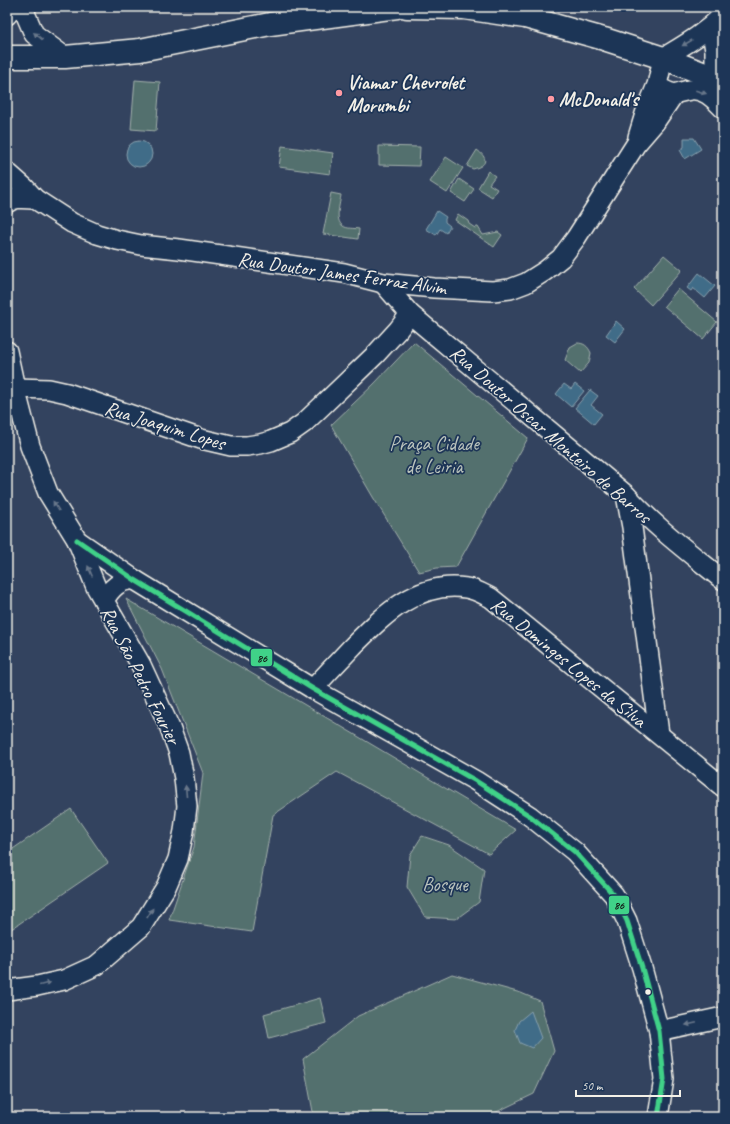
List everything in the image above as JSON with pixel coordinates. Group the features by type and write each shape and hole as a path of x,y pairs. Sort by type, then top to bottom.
{"main road":[{"path":"7,57 64,57 140,50 270,24 397,7"},
{"path":"407,7 464,8 525,17 604,39 663,58 719,79"}],"street":[{"path":"7,15 13,7"},
{"path":"26,7 25,13 34,34 64,57"},
{"path":"663,58 692,41 717,21"},
{"path":"717,21 715,50 719,79"},
{"name":"Rua Doutor James Ferraz Alvim","path":"636,144 656,85 663,58"},
{"path":"656,85 667,92 674,94 692,90 706,93 714,98 723,108"},
{"name":"Rua Doutor James Ferraz Alvim","path":"7,172 35,199 72,223 97,234 117,240 140,245 179,249 344,273 383,283 434,288 492,291 510,289 526,283 545,271 561,258 576,238 636,144 655,122 674,94"},
{"path":"7,203 10,200 19,198 35,199"},
{"name":"Rua Doutor Oscar Monteiro de Barros","path":"383,283 410,314 626,495 664,532 723,580"},
{"name":"Rua Joaquim Lopes","path":"14,388 49,389 67,393 201,439 230,446 260,444 290,433 304,423 375,355 398,330 410,314"},
{"name":"Rua São Pedro Fourier","path":"7,352 14,388 30,446 48,493 76,540 96,587 141,665 170,728 179,752 187,806 184,831 178,859 166,887 141,927 97,965 64,980 37,986 7,990"},
{"path":"626,495 632,527 659,734"},
{"path":"76,540 135,580 313,688 476,781 530,816 575,852 614,895 627,922 642,968 659,1031 664,1079 658,1117"},
{"path":"104,601 115,586 124,581 135,580"},
{"name":"Rua Domingos Lopes da Silva","path":"313,688 389,611 419,594 435,589 451,587 466,588 492,598 723,787"},
{"path":"659,1031 723,1017"}],"green space":[{"path":"135,80 160,82 156,131 131,129"},
{"path":"282,146 333,153 330,174 279,167"},
{"path":"379,146 420,147 419,166 379,165"},
{"path":"477,150 485,158 485,161 482,165 473,169 467,166"},
{"path":"446,157 463,168 447,193 430,182"},
{"path":"488,171 495,176 489,184 497,189 492,197 478,188"},
{"path":"459,179 474,189 465,202 451,193"},
{"path":"331,193 341,195 338,212 340,223 345,227 359,229 358,239 323,234"},
{"path":"458,214 475,228 478,227 483,235 498,232 502,235 494,247 455,220"},
{"path":"664,255 682,270 651,305 634,289"},
{"path":"678,289 717,322 703,339 664,306"},
{"name":"Praça Cidade de Leiria","path":"414,342 528,438 456,567 437,568 419,572 331,425 374,384"},
{"path":"577,343 586,345 591,353 589,363 580,373 565,360 570,347"},
{"path":"126,599 516,830 489,854 337,772 273,815 252,932 169,920 194,847 203,773 162,669"},
{"path":"71,809 108,863 7,932 7,853"},
{"name":"Bosque","path":"422,836 449,845 484,869 479,902 456,919 425,917 407,887 410,855"},
{"path":"452,974 521,993 540,1001 554,1051 534,1094 486,1117 314,1117 303,1059 358,1016"},
{"path":"320,998 326,1023 269,1038 264,1014"}],"water":[{"path":"684,138 694,138 701,149 685,159 680,150 684,147"},
{"path":"139,141 148,145 152,154 148,163 139,167 130,163 126,154 130,145"},
{"path":"437,211 446,217 445,222 450,226 446,233 440,229 436,235 426,229"},
{"path":"699,273 715,286 705,298 693,288 691,291 687,288"},
{"path":"616,321 625,329 615,342 606,335"},
{"path":"564,384 571,389 575,384 584,391 571,407 556,394"},
{"path":"590,390 598,396 591,405 602,414 594,424 575,408"},
{"path":"531,1011 541,1038 532,1048 520,1043 515,1030 519,1021"}],"transit line":[{"name":"86","path":"77,540 135,580 313,689 476,781 530,816 575,852 614,895 627,921 642,968 659,1031 664,1079 658,1117"}],"place":[{"name":"Viamar Chevrolet Morumbi","path":"339,93"},
{"name":"McDonald's","path":"551,99"}]}
